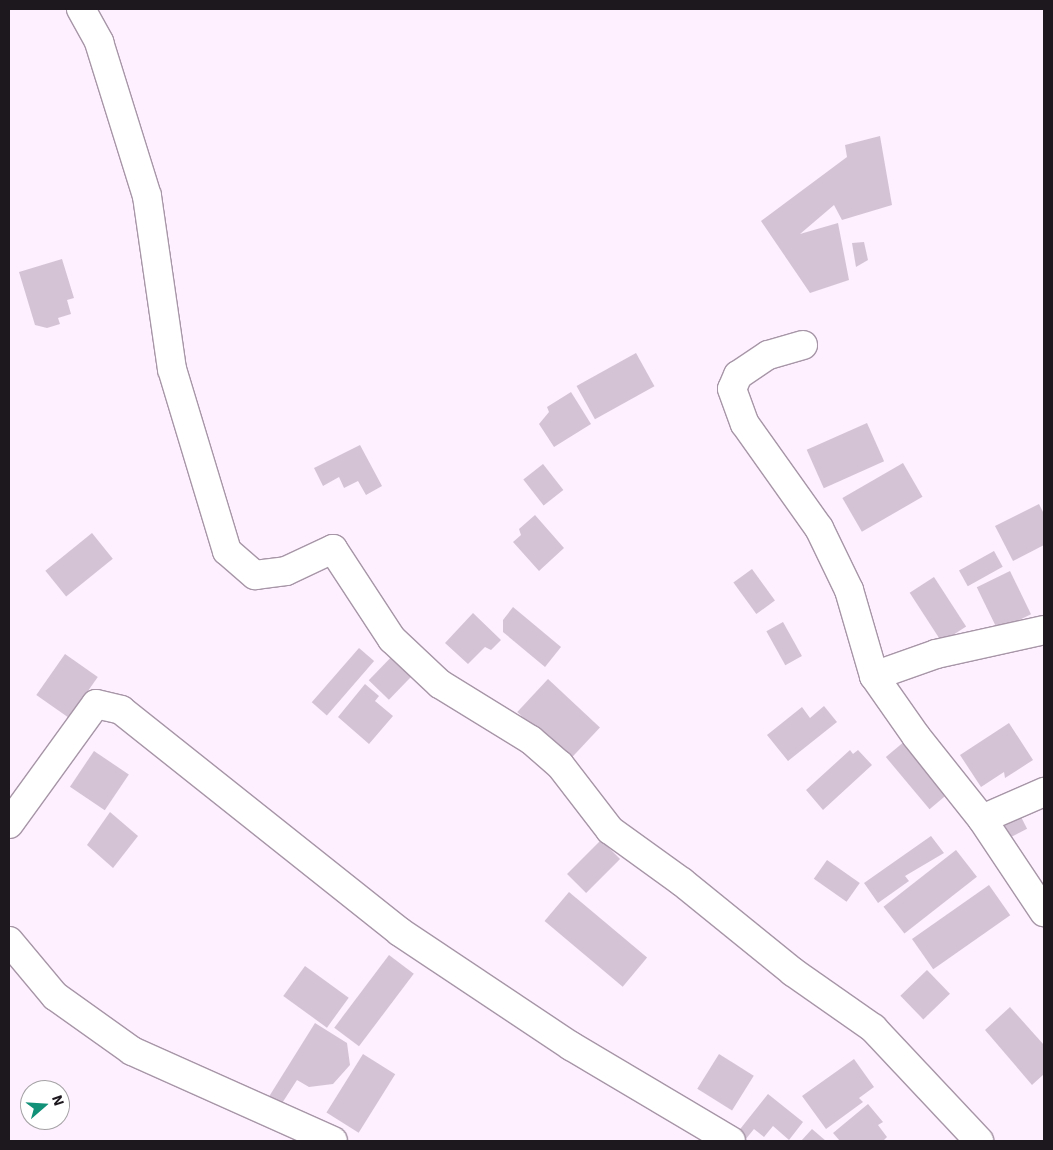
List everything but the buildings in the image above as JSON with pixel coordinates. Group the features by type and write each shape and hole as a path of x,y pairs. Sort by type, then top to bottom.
{"street":[{"path":"81,9 98,42 147,196 172,369 227,552 255,575 286,571 333,549 392,639 440,684 532,740 560,765 610,830 689,888 793,972 873,1028 980,1141"},
{"path":"803,345 768,355 738,375 732,389 745,424 819,528 849,590 874,676 916,736 982,819 1044,912"},
{"path":"874,676 936,654 1044,630"},
{"path":"9,824 96,704 121,710 400,932 571,1046 731,1141"},
{"path":"982,819 1044,792"},
{"path":"9,941 55,996 132,1051 334,1141"}]}
